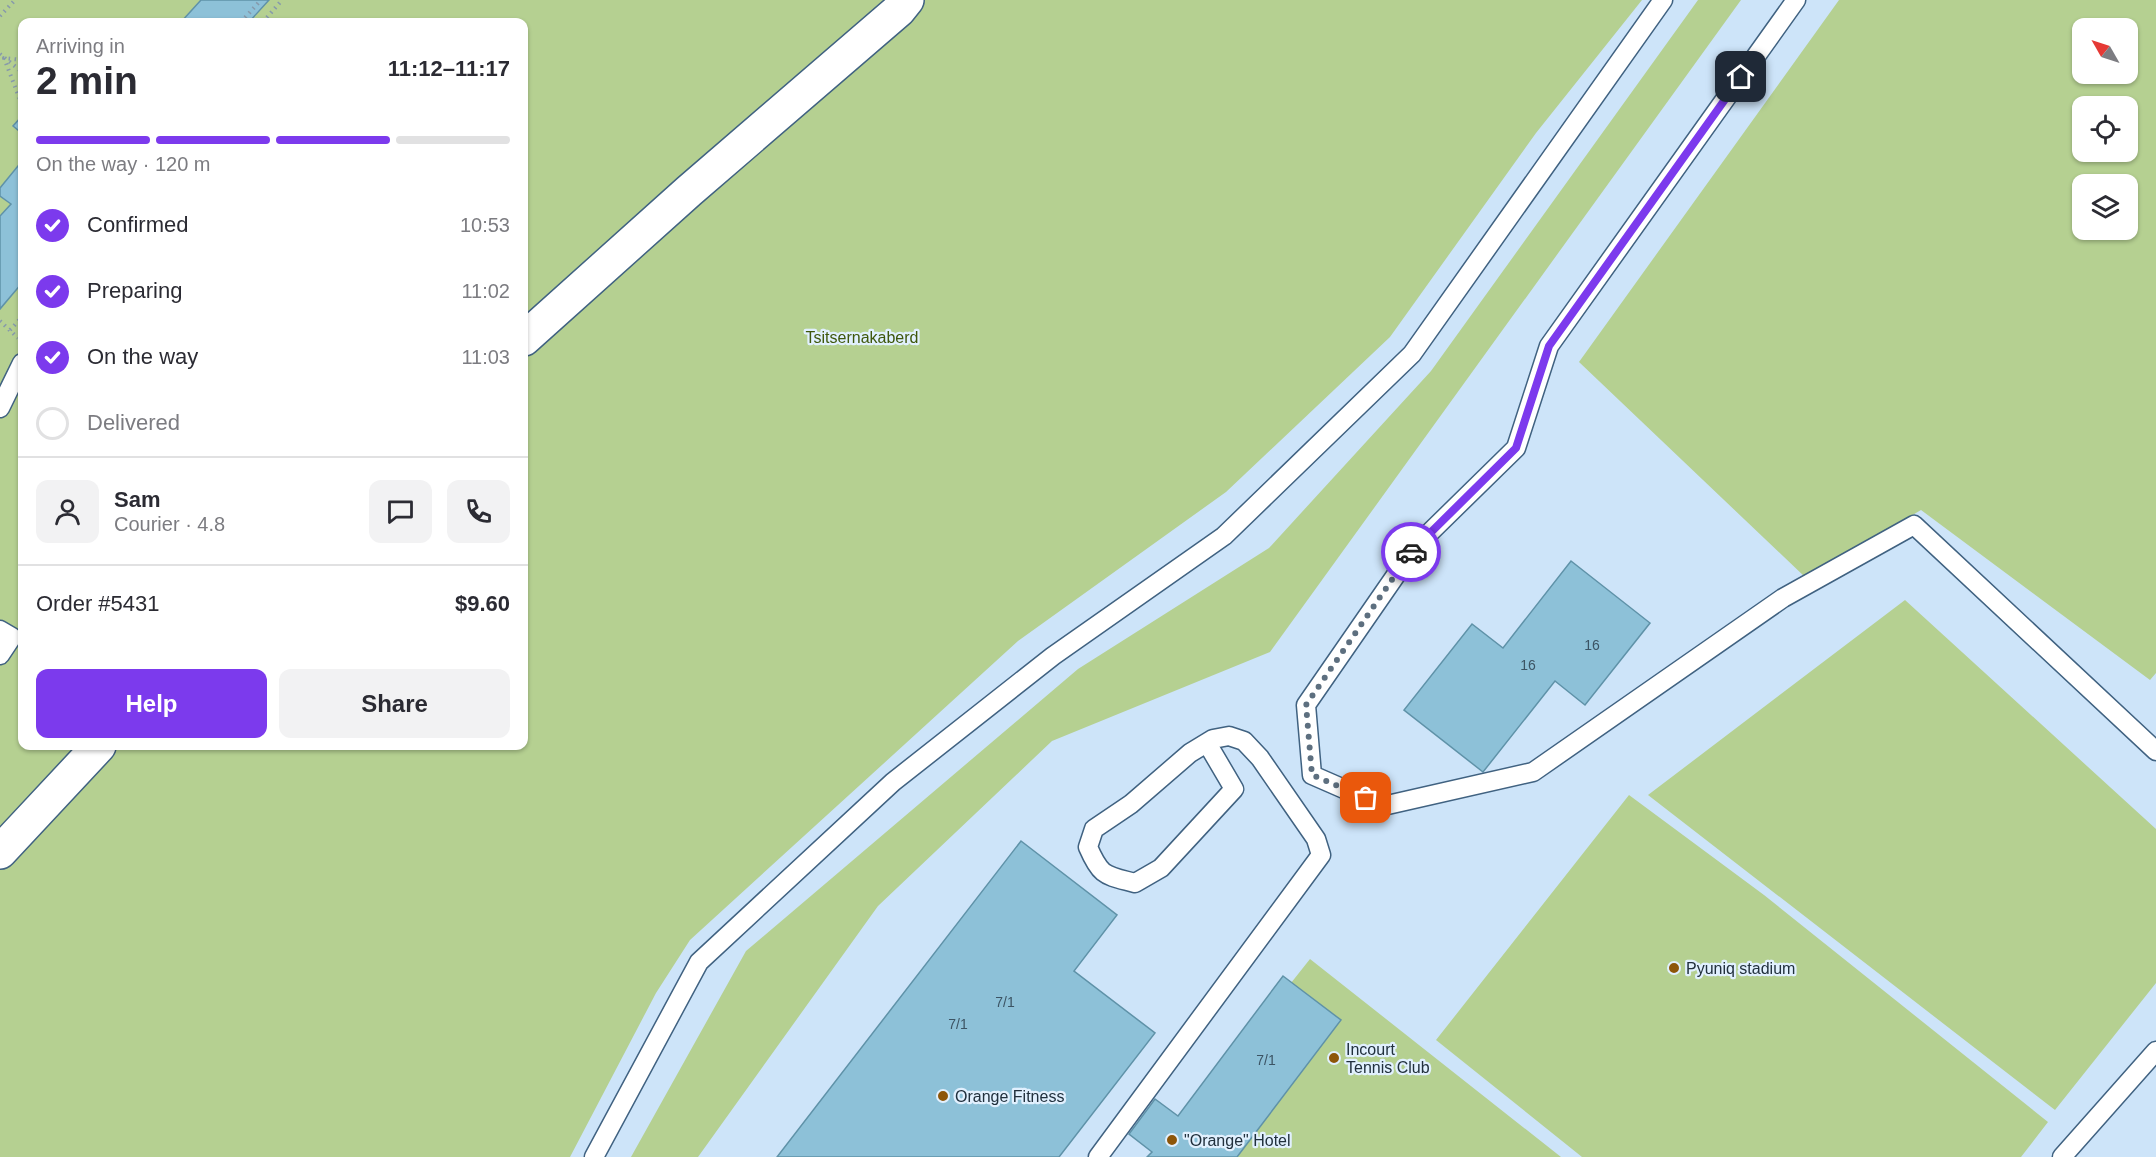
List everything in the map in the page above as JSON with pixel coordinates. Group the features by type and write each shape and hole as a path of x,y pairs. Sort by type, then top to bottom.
{"street":[{"path":"528,335 689,191 899,10 907,0"},
{"path":"0,852 95,750"}],"lane":[{"path":"594,1157 699,962 893,782 1053,656 1224,536 1412,354 1663,0"},
{"path":"1796,0 1549,346 1516,448 1416,546 1306,705 1312,775 1383,806 1533,772 1783,598 1914,525 2156,751"},
{"path":"0,408 18,371"},
{"path":"0,630 12,637 0,655"},
{"path":"1098,1157 1321,855 1316,839 1260,758 1244,741 1229,736 1213,739 1207,742 1190,753 1131,804 1094,829 1088,847 1096,867 1105,875 1135,883 1161,868 1234,789 1207,742"},
{"path":"2062,1157 2156,1051"}],"path":[{"path":"0,16 15,0"},
{"path":"245,18 261,0"},
{"path":"266,18 282,0"},
{"path":"2,56 18,59"},
{"path":"2,56 18,69"},
{"path":"2,56 18,95"},
{"path":"0,321 18,339"},
{"path":"10,330 18,322"}],"green space":[{"name":"Tsitsernakaberd","path":"0,0 1642,0 1536,133 1390,337 1226,492 1018,641 690,940 656,993 570,1157 0,1157"},
{"path":"1698,0 1741,0 1270,652 1052,741 878,906 698,1157 631,1157 746,951 1078,669 1269,548 1431,371"},
{"path":"1839,0 2156,0 2156,673 2150,680 1921,510 1806,578 1579,362"},
{"path":"1905,600 2156,829 2156,983 2055,1110 1648,795"},
{"name":"Pyuniq stadium","path":"1629,795 1764,895 2048,1122 2021,1157 1582,1157 1436,1040"},
{"name":"Incourt Tennis Club","path":"1310,959 1561,1157 1153,1157"}],"building":[{"path":"201,0 269,0 253,18 185,18"},
{"path":"18,120 18,130 13,126"},
{"path":"18,166 18,288 0,309 0,216 11,204 0,196 0,188"},
{"path":"1571,561 1650,623 1585,705 1555,681 1483,772 1404,710 1472,624 1503,648"},
{"path":"1021,841 1117,915 1074,971 1155,1033 1059,1157 777,1157"},
{"path":"1283,976 1341,1020 1237,1157 1147,1157 1152,1152 1129,1134 1155,1099 1178,1116"}],"way so far":[{"path":"1366,798 1312,775 1307,740 1306,705 1411,552"}],"place":[{"name":"Pyuniq stadium","path":"1674,968"},
{"name":"Incourt Tennis Club","path":"1334,1058"},
{"name":"Orange Fitness","path":"943,1096"},
{"name":"\"Orange\" Hotel","path":"1172,1140"}],"route":[{"path":"1411,552 1516,448 1549,346 1741,77"}]}
